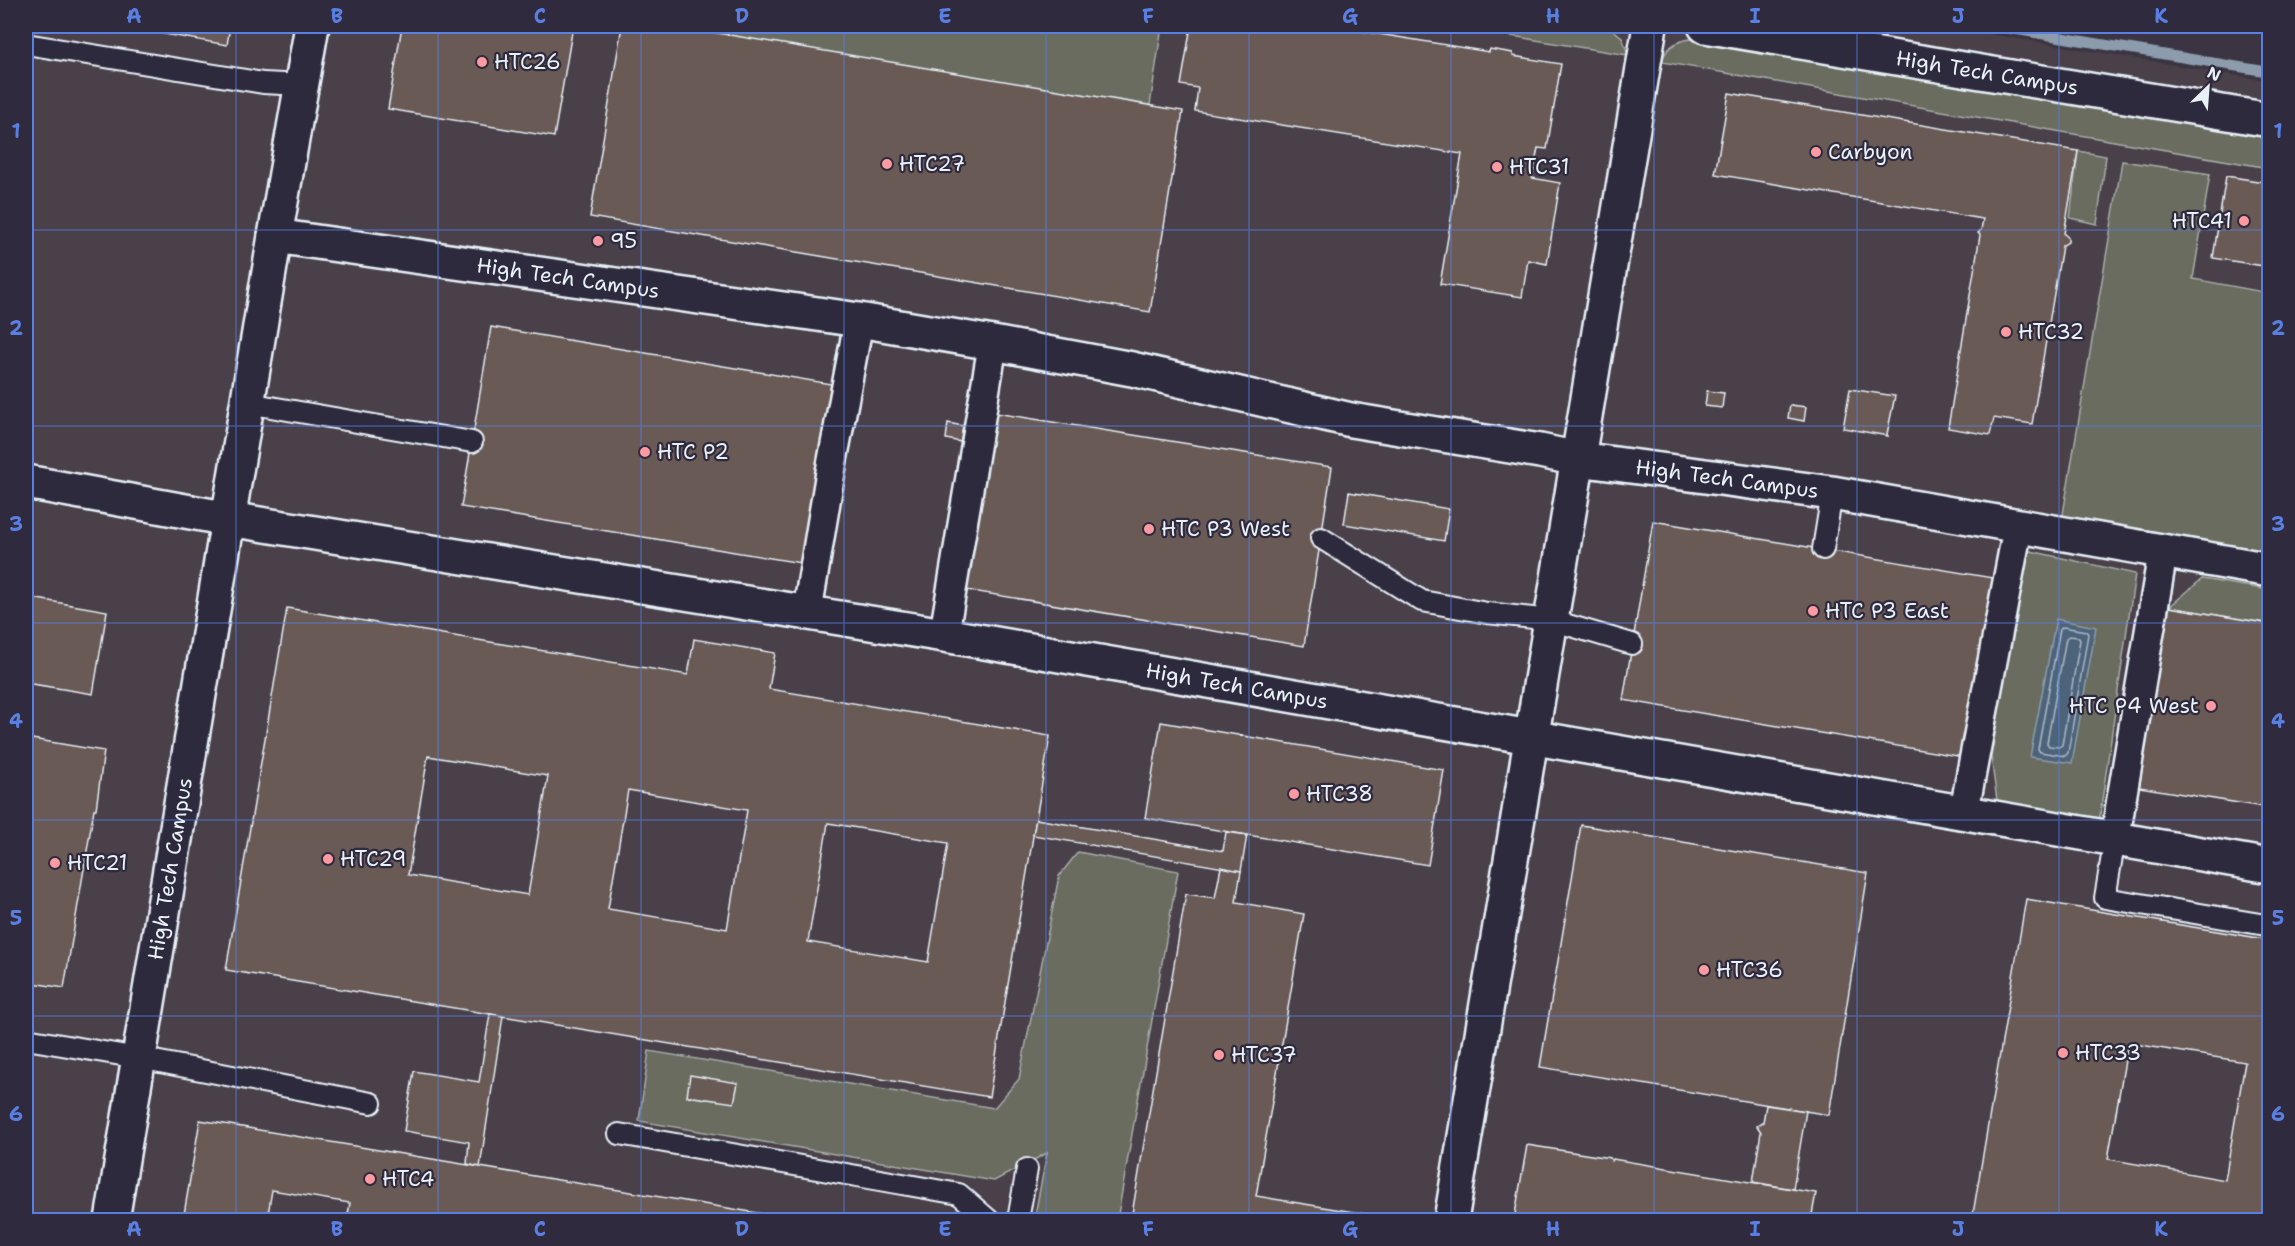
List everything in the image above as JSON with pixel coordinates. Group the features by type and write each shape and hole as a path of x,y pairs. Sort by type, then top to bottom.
{"street":[{"name":"High Tech Campus","path":"112,1221 275,236 312,26"},
{"path":"1451,1221 1650,26"},
{"name":"High Tech Campus","path":"1705,26 2270,120"},
{"name":"High Tech Campus","path":"275,236 859,320 1132,369 1351,420 1578,459 1832,493 2270,570"},
{"path":"807,613 859,320"},
{"path":"944,635 993,343"},
{"name":"High Tech Campus","path":"26,482 229,519 944,635 2270,866"},
{"path":"1964,813 2018,526"},
{"path":"2115,838 2163,552"}],"lane":[{"path":"26,44 263,84 302,85"},
{"path":"248,404 472,442"},
{"path":"1823,549 1832,493"},
{"path":"1321,538 1422,601 1487,613 1551,620 1632,644"},
{"path":"2115,838 2105,898 2266,925"},
{"path":"26,1039 139,1058 371,1103"},
{"path":"619,1134 959,1194 989,1221"},
{"path":"1018,1221 1027,1169"}],"shaded area":[{"path":"26,26 1944,26 2269,81 2269,1220 26,1220"}],"green space":[{"path":"656,26 1162,26 1150,105"},
{"path":"1449,26 1608,26 1622,37 1628,55"},
{"path":"1690,39 2269,138 2269,168 1662,62 1672,46"},
{"path":"2078,151 2106,156 2097,224 2070,218"},
{"path":"2122,161 2210,174 2193,279 2269,293 2269,556 2062,520"},
{"path":"2026,550 2135,574 2099,821 1997,800 1991,757"},
{"path":"2202,579 2269,590 2269,624 2169,607"},
{"path":"1078,852 1178,871 1117,1220 1034,1220 1047,1153 994,1181 639,1121 649,1051 994,1108 1019,1079 1059,876"}],"water":[{"path":"2056,619 2096,627 2072,763 2030,757"}],"building":[{"path":"119,26 230,26 227,45"},
{"name":"HTC26","path":"402,26 573,26 554,137 388,109"},
{"name":"HTC27","path":"622,26 676,26 1183,111 1150,312 590,217"},
{"name":"HTC31","path":"1191,26 1330,26 1489,52 1490,49 1513,53 1513,56 1561,64 1547,149 1538,148 1532,178 1560,183 1547,264 1528,260 1522,297 1440,284 1462,154 1195,111 1198,88 1181,85"},
{"name":"HTC32","path":"1729,93 2078,151 2064,234 2068,237 2068,242 2062,246 2032,424 1994,418 1990,435 1948,428 1980,235 1978,233 1981,230 1983,219 1715,174"},
{"name":"HTC41","path":"2226,176 2270,183 2270,267 2213,258"},
{"name":"HTC P2","path":"491,327 831,384 801,563 461,507"},
{"path":"1850,389 1895,396 1888,436 1843,428"},
{"path":"1707,391 1724,393 1722,408 1705,406"},
{"path":"1790,405 1806,407 1804,421 1788,418"},
{"name":"HTC P3 West","path":"996,413 1332,467 1304,646 966,590"},
{"path":"948,423 963,426 961,442 946,439"},
{"path":"1349,492 1449,509 1444,541 1344,524"},
{"name":"HTC P3 East","path":"1653,521 1993,578 1963,757 1623,700"},
{"path":"26,597 107,611 93,694 26,683"},
{"name":"HTC P4 West","path":"2169,607 2270,624 2270,808 2139,787"},
{"name":"HTC29","path":"287,608 688,675 694,639 775,653 769,689 1050,736 989,1097 226,970","holes":["428,756 548,776 528,895 408,875","628,790 747,810 727,929 608,909","828,823 948,843 928,962 808,942"]},
{"name":"HTC38","path":"1161,722 1444,770 1428,865 1145,818"},
{"name":"HTC21","path":"26,738 104,751 64,988 26,982"},
{"path":"1036,819 1223,851 1226,832 1247,835 1241,871 1033,835"},
{"name":"HTC36","path":"1581,825 1868,873 1829,1115 1540,1067"},
{"name":"HTC37","path":"1221,867 1241,871 1236,902 1304,914 1256,1196 1403,1220 1131,1220 1186,894 1215,898"},
{"name":"HTC33","path":"2026,899 2270,940 2270,1220 1972,1220","holes":["2128,1043 2245,1062 2225,1180 2108,1159"]},
{"path":"490,1014 503,1016 480,1167 467,1164 469,1142 404,1131 414,1071 479,1082"},
{"path":"690,1075 738,1083 734,1103 687,1096"},
{"path":"1766,1105 1806,1111 1793,1189 1753,1182 1761,1132 1757,1126 1763,1122"},
{"name":"HTC4","path":"200,1120 800,1220 347,1220 350,1203 272,1190 267,1220 183,1220"},
{"path":"1527,1145 1610,1158 1612,1161 1613,1159 1816,1193 1811,1220 1514,1220"}],"waterway":[{"path":"1993,26 2270,72"}],"place":[{"name":"HTC26","path":"482,62"},
{"name":"Carbyon","path":"1816,152"},
{"name":"HTC27","path":"887,164"},
{"name":"HTC31","path":"1497,167"},
{"name":"HTC41","path":"2244,221"},
{"name":"95","path":"598,241"},
{"name":"HTC32","path":"2006,332"},
{"name":"HTC P2","path":"645,452"},
{"name":"HTC P3 West","path":"1149,529"},
{"name":"HTC P3 East","path":"1813,611"},
{"name":"HTC P4 West","path":"2211,706"},
{"name":"HTC38","path":"1294,794"},
{"name":"HTC29","path":"328,859"},
{"name":"HTC21","path":"55,863"},
{"name":"HTC36","path":"1704,970"},
{"name":"HTC33","path":"2063,1053"},
{"name":"HTC37","path":"1219,1055"},
{"name":"HTC4","path":"370,1179"}]}
